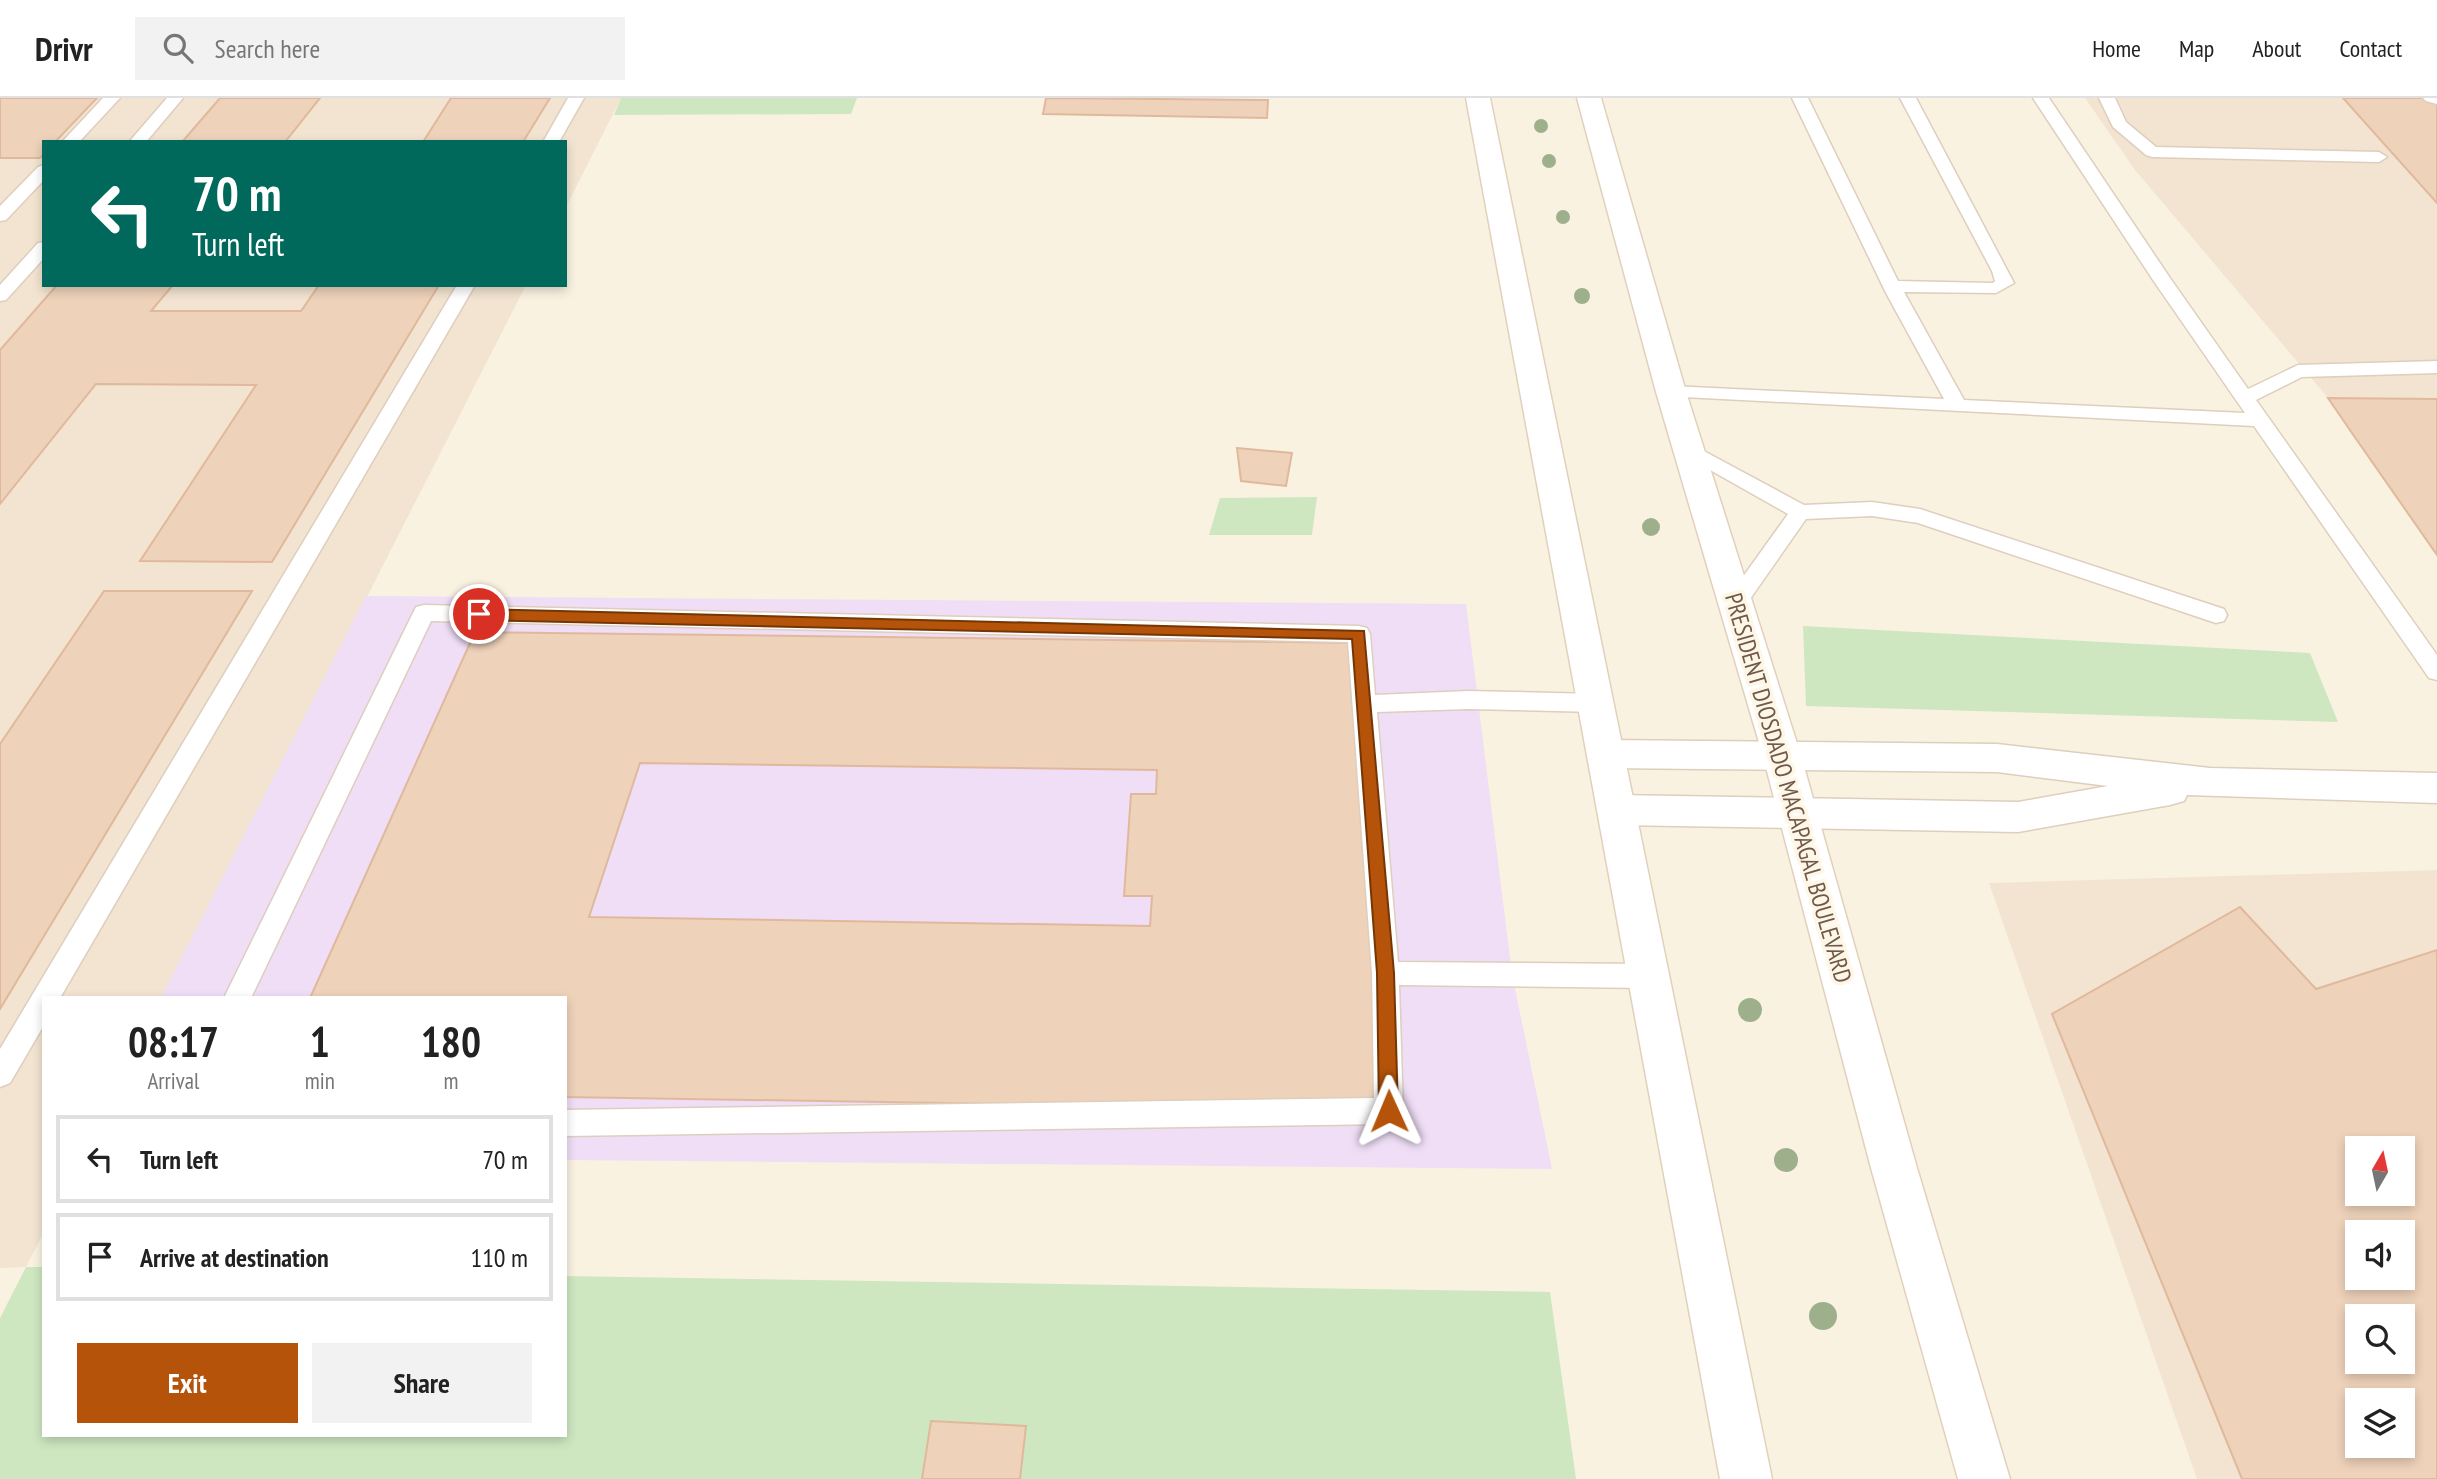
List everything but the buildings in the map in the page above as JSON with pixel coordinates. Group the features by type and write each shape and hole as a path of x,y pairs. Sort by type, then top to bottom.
{"main road":[{"path":"1478,98 1746,1479"},
{"name":"PRESIDENT DIOSDADO MACAPAGAL BOULEVARD","path":"1589,98 1687,448 1782,757 1894,1168 1984,1479"},
{"path":"1606,754 1997,758 2210,783 2437,788"},
{"path":"1617,810 2018,817 2210,783"}],"lane":[{"path":"72,140 112,98"},
{"path":"138,140 175,98"},
{"path":"552,140 576,98"},
{"path":"1801,98 1892,286 1958,406"},
{"path":"1892,286 1996,288 2005,283 1909,98"},
{"path":"2041,98 2162,280 2437,672"},
{"path":"2108,98 2119,124 2152,152 2379,157"},
{"path":"2431,98 2437,99"},
{"path":"0,216 42,172"},
{"path":"0,296 42,249"},
{"path":"46,996 465,287"},
{"path":"2246,398 2298,371 2437,368"},
{"path":"1671,392 2260,420"},
{"path":"1687,448 1800,512 1872,509 1920,516 2216,615"},
{"path":"1735,604 1800,512"},
{"path":"238,996 424,613 1359,634 1385,973 1389,1111 567,1123"},
{"path":"1365,704 1468,700 1596,703"},
{"path":"1385,973 1648,976"},
{"path":"0,1074 42,1002"}],"shaded area":[{"path":"0,98 621,98 567,205 567,140 42,140 42,287 525,287 164,996 42,996 42,1236 26,1267 0,1268"},
{"path":"2085,98 2437,98 2437,555 2328,398 2135,170"},
{"path":"366,596 1466,604 1512,974 1552,1169 567,1160 567,996 162,996"},
{"path":"2437,870 2437,1479 2197,1479 1989,883"}],"green space":[{"path":"621,98 857,98 851,114 614,115"},
{"path":"1317,497 1312,535 1209,535 1220,498"},
{"path":"1803,626 2310,653 2338,722 1806,706"},
{"path":"26,1267 42,1267 42,1437 567,1437 567,1276 1550,1292 1576,1479 0,1479 0,1318"}],"route":[{"path":"479,614 1359,634 1385,973 1389,1111"}]}
